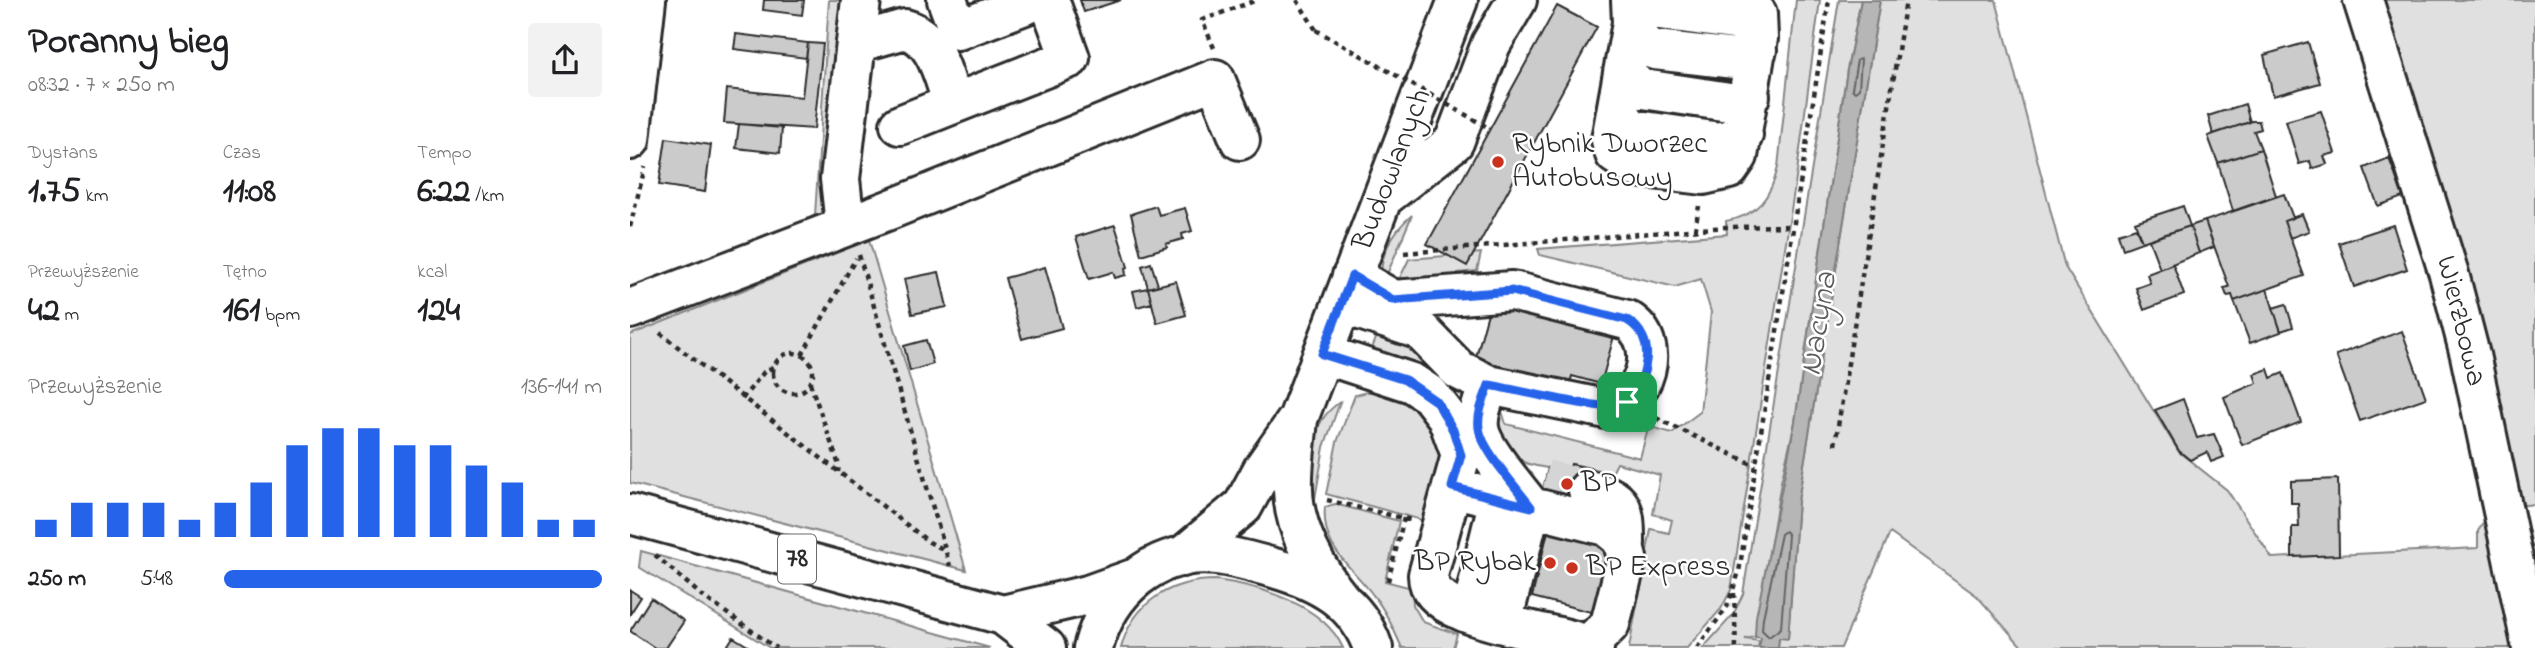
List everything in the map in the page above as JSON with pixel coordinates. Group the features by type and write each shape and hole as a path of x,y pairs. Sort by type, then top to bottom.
{"street":[{"path":"630,140 646,0"},
{"path":"853,241 840,190 861,0"},
{"path":"947,0 958,30 1038,0"},
{"path":"900,125 1070,58 1049,0"},
{"name":"Budowlanych","path":"1182,557 1243,506 1262,469 1298,419 1458,0"},
{"path":"1384,197 1454,142 1491,44 1517,0"},
{"path":"1633,10 1652,9 1733,20 1741,18 1747,10 1746,0"},
{"path":"1633,10 1611,140 1615,154 1635,167 1718,174 1729,169 1738,156 1750,96 1757,50 1757,14 1746,0"},
{"name":"Wierzbowa","path":"2363,0 2455,297 2532,648"},
{"path":"1633,10 1645,46 1655,50 1735,59 1757,50"},
{"path":"856,43 905,29 912,31 930,44 953,104"},
{"path":"1623,72 1639,88 1736,103 1745,101 1750,96"},
{"path":"643,320 853,241 1216,79 1240,140"},
{"path":"1347,290 1393,300 1512,291 1633,323 1644,338 1647,355 1639,388 1627,402 1606,409 1489,385 1460,370 1420,330 1347,290"},
{"path":"1444,412 1443,388 1460,305 1476,294"},
{"path":"1322,354 1412,383 1430,395 1444,412 1461,455 1500,489 1606,526 1616,532 1625,543"},
{"path":"1473,613 1500,489 1479,431 1480,410 1489,385"},
{"name":"Budowlanych","path":"1298,419 1293,487 1297,513 1320,570 1341,600"},
{"path":"1500,489 1441,527 1428,577 1433,592 1473,613 1574,645 1604,633 1614,615 1627,558 1624,518 1619,502 1610,495 1588,490"},
{"path":"1473,613 1500,489"},
{"name":"78","path":"630,514 1003,615 1046,648"},
{"name":"78","path":"1003,615 1088,595 1135,578 1168,560 1216,555 1242,559 1311,580 1341,600 1359,620 1373,648"},
{"name":"78","path":"1093,648 1111,603 1135,578"}],"path":[{"path":"1216,79 1220,63 1202,20 1257,0"},
{"path":"1297,0 1316,30 1489,128"},
{"path":"1736,648 1734,592 1829,0"},
{"path":"1835,445 1906,0"},
{"path":"1404,253 1726,228 1793,226"},
{"path":"802,355 853,241"},
{"path":"853,241 943,549 952,571"},
{"path":"643,320 929,542 943,549"},
{"path":"743,399 764,372 786,354 802,355 812,368 810,383 839,465 838,472"},
{"path":"773,367 774,379 785,391 796,392 810,383"},
{"path":"1627,402 1756,466"},
{"path":"1320,498 1441,527"},
{"path":"1388,581 1404,518"},
{"path":"654,551 666,567 701,595 776,648"},
{"path":"1697,648 1720,619 1734,592"}],"shaded area":[{"path":"829,0 851,0 824,216 807,223 807,219 815,215"},
{"path":"1796,0 1820,0 1797,172 1731,590 1721,609 1687,648 1629,648 1651,529 1669,533 1672,520 1653,514 1660,475 1617,463 1612,473 1572,464 1569,472 1525,463 1517,459 1504,443 1493,410 1500,405 1506,424 1640,458 1647,432 1655,428 1672,433 1700,412 1711,312 1701,279 1675,287 1540,255 1538,249 1727,234 1726,221 1754,210 1767,196 1778,167"},
{"path":"1839,0 1861,0 1847,70 1795,422 1781,482 1755,637 1745,639 1759,641 1758,648 1703,648 1733,615 1743,594"},
{"path":"1880,0 1996,0 2065,267 2179,452 2227,490 2272,558 2478,548 2478,531 2494,507 2513,648 2023,648 1977,596 1890,533 1841,648 1778,648 1779,638 1788,638 1798,501"},
{"path":"2373,0 2535,0 2535,504 2516,506"},
{"path":"1412,215 1383,284 1381,275 1384,255 1398,229"},
{"path":"869,240 966,570 630,483 630,335"},
{"path":"1481,253 1477,271 1458,273 1458,279 1393,292 1409,259"},
{"path":"1381,325 1435,364 1432,378 1370,354"},
{"path":"1371,391 1384,392 1408,401 1427,418 1439,440 1443,453 1442,467 1429,522 1326,494 1337,442 1355,395"},
{"path":"1340,402 1324,447 1313,510 1311,465 1315,437 1328,412"},
{"path":"1335,504 1399,521 1385,581 1412,588 1413,605 1423,622 1457,634 1453,648 1402,648 1378,601 1333,545 1325,522 1325,507"},
{"path":"641,551 990,648 770,648 639,567"},
{"path":"1216,580 1271,593 1306,609 1334,633 1343,648 1121,648 1135,618 1144,606 1156,597 1184,584"}],"water":[{"name":"Nacyna","path":"1861,0 1880,0 1798,501 1788,639 1779,638 1778,648 1759,648 1761,638 1755,637 1756,617 1795,422 1847,70"}],"building":[{"path":"764,0 804,0 802,15 763,10"},
{"path":"1080,0 1121,0 1084,12"},
{"name":"Rybnik Dworzec Autobusowy","path":"1557,6 1597,27 1467,266 1427,244"},
{"path":"736,34 808,43 806,58 734,49"},
{"path":"2308,42 2320,83 2273,96 2264,55"},
{"path":"808,43 823,44 814,129 724,123 727,89 802,97"},
{"path":"2245,104 2250,122 2213,134 2208,116"},
{"path":"2321,111 2335,153 2324,156 2327,164 2312,169 2310,161 2299,164 2286,121"},
{"path":"2259,121 2261,129 2254,131 2261,149 2218,163 2208,136"},
{"path":"739,124 782,128 780,153 736,148"},
{"path":"666,138 711,145 705,192 659,185"},
{"path":"2261,149 2276,196 2233,211 2218,163"},
{"path":"2389,158 2403,197 2378,206 2364,168"},
{"path":"2284,194 2293,218 2284,221 2304,276 2234,301 2232,295 2227,296 2224,288 2229,287 2205,221"},
{"path":"1156,206 1159,215 1185,208 1192,231 1182,234 1183,239 1166,244 1167,247 1141,255 1131,214"},
{"path":"2183,206 2190,226 2142,242 2135,222"},
{"path":"2302,214 2309,231 2290,238 2284,221"},
{"path":"2205,221 2214,247 2199,253 2190,226"},
{"path":"1115,225 1128,267 1125,268 1126,275 1115,278 1113,272 1089,279 1076,237"},
{"path":"2393,225 2407,269 2354,287 2339,243"},
{"path":"2190,226 2199,253 2160,269 2149,240"},
{"path":"2136,228 2142,242 2123,249 2118,234"},
{"path":"1151,263 1158,285 1148,288 1142,266"},
{"path":"2173,264 2184,295 2144,310 2136,288 2150,283 2147,274"},
{"path":"1045,267 1062,328 1022,339 1005,278"},
{"path":"939,272 947,307 912,314 904,279"},
{"path":"1176,281 1186,315 1157,323 1148,288"},
{"path":"1148,288 1152,303 1137,307 1133,291"},
{"path":"2267,289 2281,332 2250,343 2234,301"},
{"path":"1491,302 1614,336 1601,384 1572,376 1568,390 1474,364"},
{"path":"2286,304 2293,327 2281,331 2273,308"},
{"path":"2402,331 2426,398 2360,421 2336,355"},
{"path":"926,340 933,364 910,371 904,346"},
{"path":"2268,369 2271,378 2283,373 2301,422 2242,445 2224,397 2257,383 2254,374"},
{"path":"2183,399 2197,438 2214,434 2224,457 2211,462 2207,452 2190,460 2179,451 2155,410"},
{"name":"BP","path":"1571,464 1593,469 1586,500 1543,489 1548,468 1568,474"},
{"path":"2338,479 2339,555 2292,557 2292,527 2299,527 2298,503 2291,503 2291,481"},
{"name":"BP Express","path":"1550,523 1613,539 1595,613 1532,597"},
{"path":"630,590 641,597 630,614"},
{"path":"651,598 684,621 666,648 655,648 630,631"},
{"path":"733,637 751,648 726,648"}],"tunnel":[{"path":"1545,479 1588,490"}],"place":[{"name":"Rybnik Dworzec Autobusowy","path":"1498,162"},
{"name":"BP","path":"1567,484"},
{"name":"BP Rybak","path":"1550,563"},
{"name":"BP Express","path":"1572,568"}],"route":[{"path":"1352,276 1393,300 1512,291 1633,323 1644,338 1647,355 1639,388 1627,402 1606,409 1525,390 1489,385 1480,410 1479,431 1485,444 1531,507 1452,487 1461,455 1447,417 1430,395 1405,380 1359,368 1322,354 1352,276"}]}
